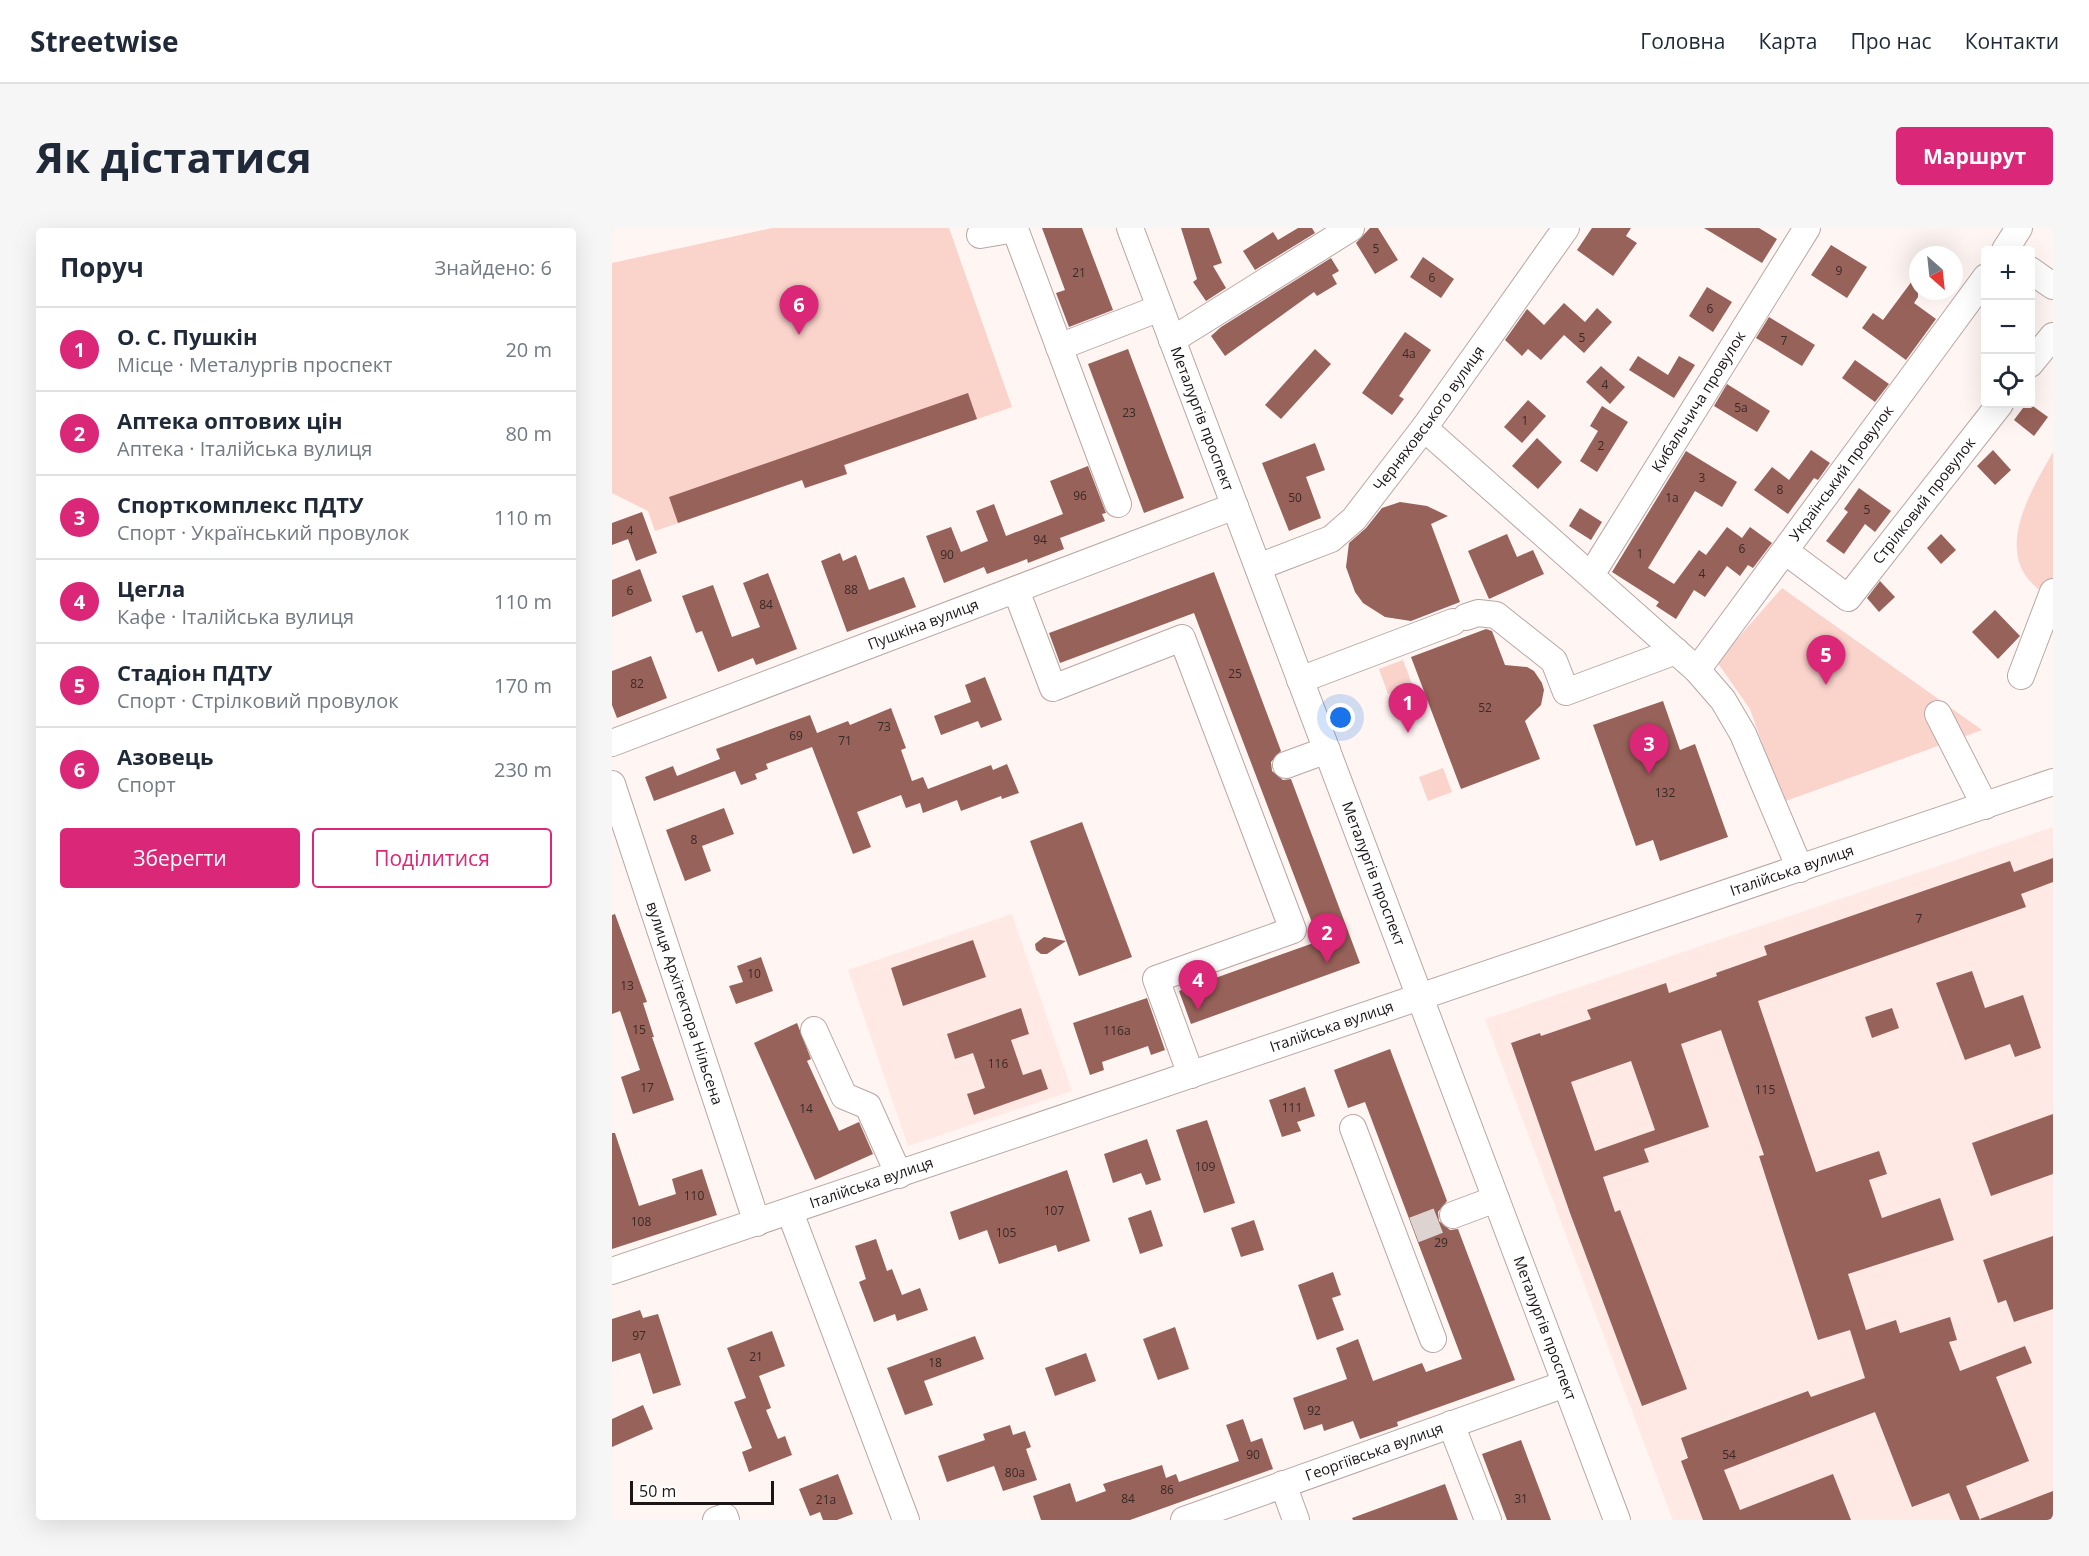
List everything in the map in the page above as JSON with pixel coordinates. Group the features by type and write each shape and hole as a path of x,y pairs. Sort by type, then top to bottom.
{"street":[{"name":"Металургів проспект","path":"1130,228 1617,1520"},
{"path":"1172,340 1351,228"},
{"name":"Черняховського вулиця","path":"1258,567 1322,543 1340,533 1354,519 1424,428 1566,228"},
{"name":"Кибальчича провулок","path":"1591,575 1807,228"},
{"path":"2008,246 2019,228"},
{"path":"980,235 1015,229 1118,504"},
{"path":"2035,273 2053,286"},
{"name":"Український провулок","path":"1698,670 1981,284"},
{"path":"1059,347 1160,308"},
{"path":"2035,359 2053,336"},
{"name":"Стрілковий провулок","path":"1785,551 1848,598 1997,408"},
{"path":"1424,428 1698,670 1723,700 1743,734 1800,869"},
{"name":"Пушкіна вулиця","path":"612,743 1235,506"},
{"path":"1016,590 1053,688 1182,638 1293,930 1156,979 1191,1075"},
{"path":"2021,676 2053,592"},
{"path":"1300,680 1478,613 1496,615 1554,661 1566,692 1676,651"},
{"path":"1938,714 1985,806"},
{"path":"1287,765 1327,750"},
{"name":"Італійська вулиця","path":"612,1271 2053,783"},
{"name":"вулиця Архітектора Нільсена","path":"612,784 757,1223"},
{"path":"814,1030 844,1096 868,1106 899,1175"},
{"path":"1353,1128 1404,1234 1433,1339"},
{"path":"1453,1215 1496,1199"},
{"path":"790,1212 906,1520"},
{"name":"Георгіївська вулиця","path":"1184,1520 1565,1384"},
{"path":"1451,1424 1488,1520"},
{"path":"1283,1484 1296,1520"},
{"path":"716,1520 725,1517 726,1520"}],"shaded area":[{"path":"772,228 949,228 1012,407 845,465 847,474 805,488 802,480 655,531 648,511 612,493 612,263"},
{"path":"2053,452 2053,598 2033,584 2021,568 2017,550 2018,530 2024,510"},
{"path":"1782,588 1982,730 1783,802 1750,709 1717,662"},
{"path":"1403,660 1412,684 1388,694 1379,669"},
{"path":"1443,768 1452,792 1428,801 1419,777"},
{"path":"2053,827 2053,1520 1673,1520 1485,1019"},
{"path":"1012,914 1072,1091 908,1146 848,970"}],"building":[{"path":"1042,228 1082,228 1113,310 1069,327 1056,293 1065,290"},
{"path":"1181,228 1209,228 1222,263 1213,266 1226,288 1206,301 1193,282 1197,279"},
{"path":"1298,228 1312,228 1315,233 1255,270 1243,251 1273,232 1278,240"},
{"path":"1370,228 1378,228 1398,260 1375,274 1356,243"},
{"path":"1592,228 1631,228 1626,236 1637,243 1613,276 1577,250"},
{"path":"1704,228 1759,228 1777,239 1762,263"},
{"path":"1831,245 1867,267 1847,298 1811,275"},
{"path":"1423,257 1454,279 1441,298 1410,277"},
{"path":"1331,258 1339,271 1332,275 1337,284 1317,296 1314,292 1225,356 1211,336 1221,327"},
{"path":"1909,285 1909,300 1916,300 1914,303 1936,319 1906,360 1862,328 1873,313 1883,320"},
{"path":"1707,287 1732,302 1713,332 1689,316"},
{"path":"1564,303 1585,322 1597,308 1612,322 1584,353 1564,335 1541,360 1528,349 1522,356 1505,340 1527,309 1544,325"},
{"path":"1769,317 1815,345 1802,366 1756,338"},
{"path":"1405,332 1431,350 1399,396 1404,399 1392,415 1362,393"},
{"path":"1128,349 1184,498 1144,513 1088,364"},
{"path":"1315,349 1331,364 1281,419 1265,405"},
{"path":"1638,356 1668,375 1679,356 1695,365 1674,398 1629,370"},
{"path":"1855,360 1889,384 1875,402 1842,378"},
{"path":"1601,366 1625,387 1610,404 1586,382"},
{"path":"1727,384 1770,411 1757,432 1714,406"},
{"path":"968,393 977,419 844,465 847,474 805,488 802,480 678,523 669,497"},
{"path":"1528,400 1546,416 1522,443 1504,427"},
{"path":"1602,406 1628,422 1597,472 1580,461 1598,431 1590,426"},
{"path":"2023,408 2035,408 2048,417 2034,436 2014,420"},
{"path":"1537,438 1562,462 1538,489 1512,466"},
{"path":"1315,443 1325,470 1306,477 1321,518 1289,531 1262,463"},
{"path":"1811,450 1830,463 1818,480 1814,478 1788,514 1754,490 1772,467 1789,480"},
{"path":"1993,450 2011,470 1995,485 1977,466"},
{"path":"1686,451 1737,482 1722,507 1695,491 1648,568 1674,584 1699,550 1706,555 1727,527 1742,538 1750,527 1772,543 1753,568 1748,565 1740,576 1727,566 1705,597 1694,590 1676,619 1656,606 1659,602 1612,572"},
{"path":"1088,466 1106,513 1102,514 1105,521 1060,538 1064,549 1028,563 1027,559 987,574 984,567 944,583 926,536 951,527 961,552 988,541 976,511 994,504 1006,536 1063,514 1050,481"},
{"path":"1859,488 1891,511 1875,532 1865,524 1844,554 1826,541 1848,512 1844,509"},
{"path":"1400,502 1427,506 1448,516 1431,524 1460,602 1411,621 1385,617 1363,603 1355,592 1346,567 1349,543 1366,528 1382,508"},
{"path":"1580,508 1602,522 1591,540 1569,526"},
{"path":"642,512 657,553 636,561 628,539 612,545 612,523"},
{"path":"1507,534 1517,557 1533,550 1544,574 1489,599 1468,551"},
{"path":"1941,534 1956,550 1941,564 1927,548"},
{"path":"840,553 843,561 856,555 869,590 904,577 916,607 847,632 821,561"},
{"path":"640,569 652,601 612,617 612,580"},
{"path":"1214,572 1281,751 1271,762 1272,771 1283,780 1291,779 1360,963 1191,1024 1179,991 1319,941 1194,613 1060,663 1049,633"},
{"path":"768,573 797,649 756,665 753,658 718,672 702,631 696,633 682,596 713,585 732,637 760,627 743,583"},
{"path":"1880,581 1895,597 1879,612 1867,598"},
{"path":"1995,610 2020,636 1998,659 1972,632"},
{"path":"1486,629 1492,631 1505,665 1527,667 1534,671 1542,683 1544,690 1541,705 1525,721 1540,759 1461,789 1411,657"},
{"path":"651,656 667,698 617,718 612,705 612,671"},
{"path":"985,677 1002,720 981,728 978,721 941,735 934,716 971,702 965,685"},
{"path":"1663,701 1680,750 1695,744 1728,837 1660,861 1653,840 1636,846 1593,725"},
{"path":"891,708 906,748 901,750 912,781 923,777 928,789 991,765 993,770 1007,764 1019,793 1002,799 1001,796 961,811 957,800 923,813 920,803 906,808 901,795 857,812 871,847 853,854 812,747 766,764 768,769 755,774 757,779 741,785 735,771 654,801 645,777 673,766 677,776 720,759 716,749 810,715 817,733 848,721 850,725"},
{"path":"724,808 734,834 702,846 711,871 685,881 666,830"},
{"path":"1082,822 1132,957 1079,976 1030,841"},
{"path":"2053,858 2053,882 2021,894 2026,907 1758,1001 1816,1172 1879,1151 1887,1174 1869,1180 1882,1218 1940,1198 1954,1240 1848,1274 1866,1330 1896,1320 1900,1333 1950,1317 1957,1340 1949,1342 1960,1371 2025,1346 2032,1363 1996,1377 2029,1461 1966,1486 1980,1520 1960,1520 1949,1493 1912,1507 1875,1412 1724,1470 1740,1510 1833,1474 1851,1520 1703,1520 1681,1461 1688,1458 1681,1438 1808,1391 1811,1397 1865,1378 1850,1330 1818,1340 1759,1156 1764,1155 1721,1030 1681,1044 1709,1127 1644,1149 1649,1162 1603,1177 1615,1212 1620,1210 1687,1389 1642,1406 1570,1213 1511,1043 1540,1033 1541,1036 1591,1019 1587,1010 1666,983 1669,993 1717,976 1716,973 1767,955 1764,946 2010,861 2014,872","holes":["1631,1061 1655,1130 1595,1151 1571,1082"]},
{"path":"615,914 647,1002 643,1003 654,1037 652,1037 674,1100 633,1114 621,1077 640,1070 620,1011 612,1014 612,915"},
{"path":"1044,937 1066,941 1047,954 1041,954 1036,950 1035,944"},
{"path":"973,940 986,977 903,1006 891,968"},
{"path":"761,957 773,991 736,1004 729,986 743,982 737,966"},
{"path":"1972,971 1985,1008 2023,995 2041,1048 2015,1057 2010,1044 1965,1060 1936,983"},
{"path":"1147,998 1165,1050 1151,1055 1148,1046 1102,1062 1104,1070 1090,1075 1073,1023"},
{"path":"1021,1008 1029,1034 1011,1040 1023,1075 1041,1069 1048,1089 974,1115 967,1094 985,1088 973,1053 955,1059 947,1034"},
{"path":"1892,1008 1899,1028 1872,1038 1865,1017"},
{"path":"797,1023 811,1059 807,1061 839,1131 859,1122 873,1154 815,1180 754,1043"},
{"path":"1390,1049 1447,1201 1438,1212 1439,1221 1450,1230 1458,1229 1515,1380 1397,1422 1398,1426 1360,1439 1353,1421 1324,1431 1322,1424 1304,1430 1293,1398 1347,1379 1336,1348 1358,1339 1373,1381 1422,1363 1426,1372 1462,1359 1365,1102 1348,1108 1334,1070"},
{"path":"1305,1087 1315,1116 1297,1122 1301,1131 1282,1137 1269,1100"},
{"path":"2053,1114 2053,1174 1991,1196 1972,1143"},
{"path":"1207,1120 1235,1203 1204,1213 1176,1130"},
{"path":"612,1133 615,1133 639,1206 676,1194 672,1179 702,1169 717,1215 612,1249"},
{"path":"1147,1139 1161,1180 1146,1185 1141,1173 1113,1183 1104,1154"},
{"path":"1067,1170 1090,1241 1058,1252 1056,1245 999,1264 987,1230 959,1240 950,1212"},
{"path":"1151,1210 1163,1246 1140,1254 1128,1218"},
{"path":"1254,1220 1264,1250 1241,1257 1231,1228"},
{"path":"2053,1236 2053,1309 2014,1322 2006,1300 1998,1303 1983,1260"},
{"path":"876,1239 887,1271 892,1269 902,1295 920,1288 928,1310 897,1321 895,1314 874,1322 859,1282 866,1279 855,1246"},
{"path":"1333,1272 1341,1295 1332,1298 1344,1330 1317,1340 1298,1285"},
{"path":"640,1310 643,1318 658,1314 681,1385 653,1394 640,1353 612,1362 612,1319"},
{"path":"1175,1327 1189,1369 1158,1380 1143,1339"},
{"path":"772,1331 785,1366 759,1376 771,1408 766,1410 778,1439 785,1436 792,1455 749,1472 742,1452 752,1448 734,1402 746,1398 727,1348"},
{"path":"975,1336 984,1359 924,1381 933,1405 905,1415 887,1368"},
{"path":"1086,1353 1096,1381 1055,1396 1045,1368"},
{"path":"643,1405 653,1429 612,1447 612,1419"},
{"path":"1243,1419 1251,1442 1262,1438 1273,1469 1130,1520 1041,1520 1033,1496 1070,1483 1076,1502 1106,1491 1103,1484 1162,1465 1166,1478 1176,1474 1179,1482 1239,1461 1226,1425"},
{"path":"1010,1425 1013,1435 1025,1431 1031,1447 1026,1449 1037,1480 1003,1491 994,1466 947,1482 938,1456 985,1440 983,1434"},
{"path":"1521,1440 1551,1520 1507,1520 1482,1454"},
{"path":"838,1474 853,1514 837,1520 823,1520 820,1512 810,1516 799,1489"},
{"path":"1445,1484 1458,1520 1353,1520 1352,1518"},
{"path":"2053,1491 2053,1520 1980,1519"}],"tunnel":[{"path":"1414,1230 1453,1215"}],"place":[{"name":"Азовець","path":"799,335"},
{"name":"Стадіон ПДТУ","path":"1826,685"},
{"name":"О. С. Пушкін","path":"1408,733"},
{"name":"Спорткомплекс ПДТУ","path":"1649,774"},
{"name":"Аптека оптових цін","path":"1327,963"},
{"name":"Цегла","path":"1198,1010"}]}
